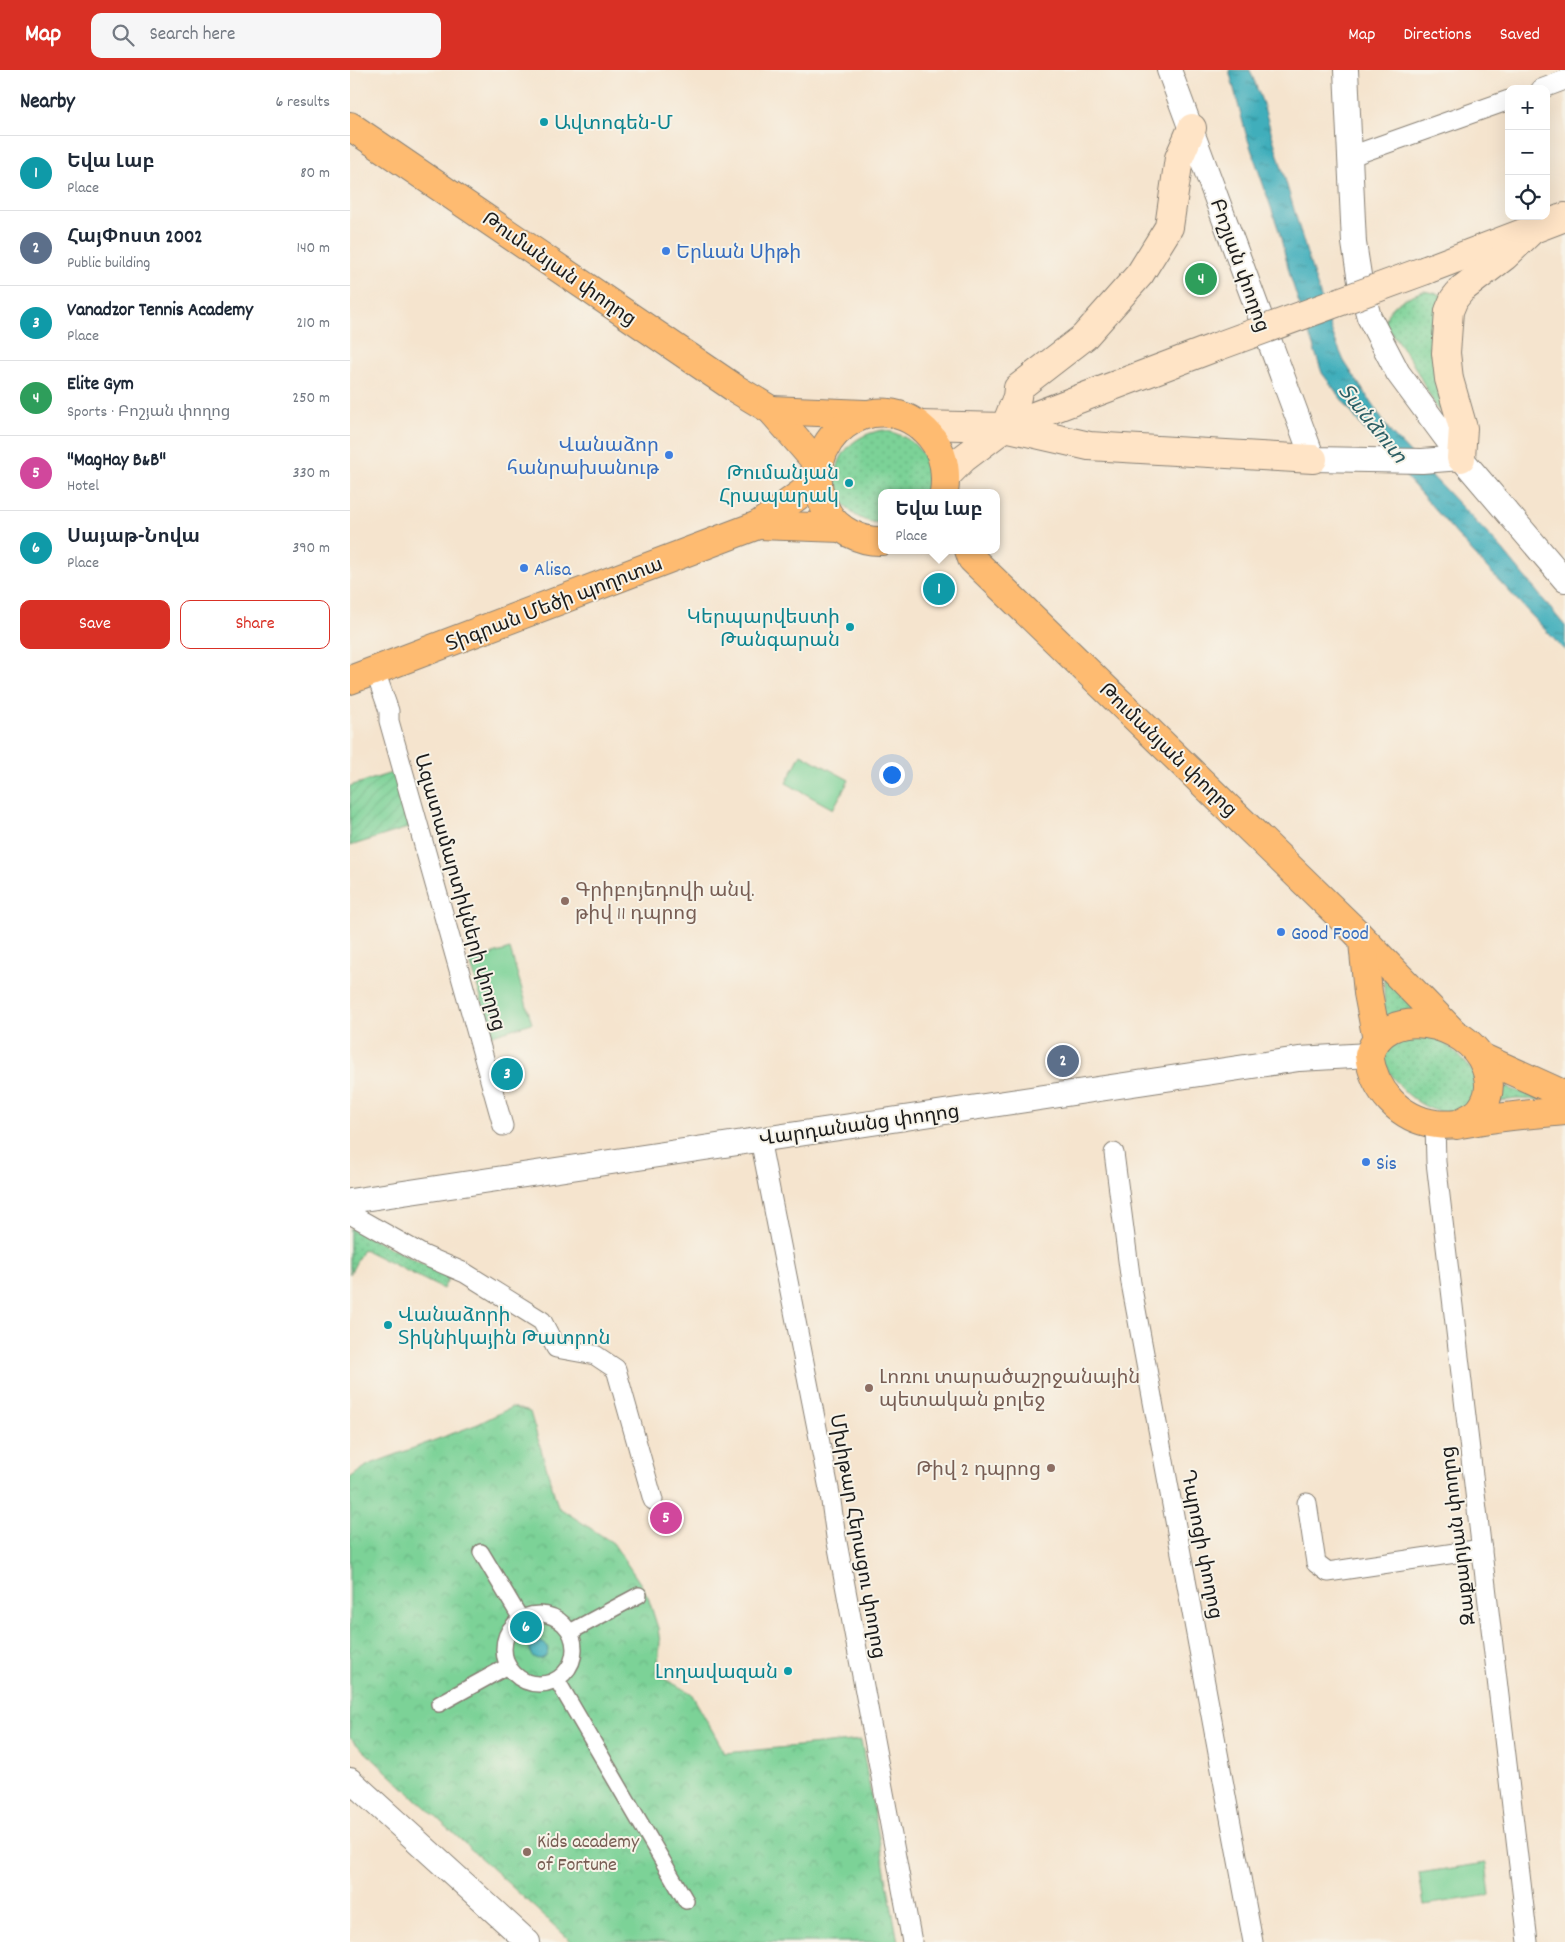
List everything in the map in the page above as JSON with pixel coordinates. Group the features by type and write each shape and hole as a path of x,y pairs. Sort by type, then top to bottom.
{"main road":[{"name":"Թումանյան փողոց","path":"350,126 736,389 771,410"},
{"path":"1005,427 1017,397 1018,388 1084,337 1140,274 1169,227 1180,158 1192,128"},
{"path":"944,488 964,458 1005,427 1565,217"},
{"path":"1461,458 1463,428 1449,379 1446,354 1449,311 1454,299 1462,289 1506,256 1533,229"},
{"path":"771,410 888,413 907,418 919,425 936,442 944,460 944,488"},
{"path":"771,410 817,473"},
{"path":"869,414 851,420 836,431 824,446 817,473 821,500 829,516 841,528 858,537 878,540"},
{"path":"919,425 1005,427 1088,446 1313,459"},
{"name":"Տիգրան Մեծի պողոտա","path":"350,680 758,525 817,473"},
{"name":"Տիգրան Մեծի պողոտա","path":"758,525 841,528"},
{"name":"Թումանյան փողոց","path":"965,554 1330,906 1363,942 1451,1030"},
{"path":"1363,942 1376,1082 1390,1102 1399,1110 1446,1124 1565,1111"},
{"path":"1373,1048 1387,1032 1406,1025 1431,1024 1451,1030 1467,1040 1481,1057 1489,1075 1490,1087 1487,1099 1479,1111 1446,1124"},
{"path":"1481,1057 1565,1095"}],"street":[{"name":"Բոշյան փողոց","path":"1169,70 1313,459"},
{"path":"1346,70 1354,243 1361,288 1369,317 1398,374 1461,458 1565,580"},
{"path":"1550,86 1565,80"},
{"path":"1351,156 1505,101"},
{"path":"1313,459 1422,461 1461,458"},
{"name":"Ազատամարտիկների փողոց","path":"375,671 389,711 390,721 503,1126"},
{"name":"Վարդանանց փողոց","path":"350,1201 1373,1048"},
{"name":"Զաքարյան փողոց","path":"1446,1124 1436,1162 1528,1942"},
{"name":"Մխիթար Հերացու փողոց","path":"760,1139 828,1485 836,1537 912,1942"},
{"name":"Դպրոցի փողոց","path":"1114,1154 1131,1283 1253,1942"},
{"path":"350,1214 423,1255 465,1274 542,1321 556,1348 595,1355 616,1369 653,1500"},
{"path":"1308,1503 1316,1562 1328,1572 1482,1549"},
{"path":"481,1552 521,1619"},
{"path":"570,1632 639,1595"},
{"path":"532,1615 553,1617 562,1622 570,1632 574,1648 573,1658 570,1667 557,1680 547,1684 528,1683 517,1677 508,1666 504,1650 505,1640 509,1632 521,1619 532,1615"},
{"path":"439,1704 508,1666"},
{"path":"557,1680 686,1901"},
{"path":"350,1780 528,1942"}],"green space":[{"path":"1424,291 1447,296 1445,413 1437,409 1411,360 1385,324 1389,312 1399,302"},
{"path":"883,430 895,433 914,444 925,460 927,469 926,489 878,489 878,522 863,519 849,510 840,496 836,480 838,464 847,449 861,437"},
{"path":"801,754 849,780 833,809 786,783"},
{"path":"395,772 411,827 350,846 350,786"},
{"path":"510,949 532,1023 492,1035 470,961"},
{"path":"1384,977 1424,1015 1384,1019"},
{"path":"1397,1036 1437,1038 1457,1053 1475,1075 1481,1088 1468,1105 1451,1113 1424,1106 1411,1097 1391,1074 1385,1062 1383,1050"},
{"path":"1499,1085 1545,1100 1517,1099 1494,1102"},
{"path":"350,1228 449,1277 443,1289 363,1249 350,1274"},
{"path":"512,1407 530,1412 558,1507 613,1543 648,1597 658,1628 660,1643 657,1675 691,1693 725,1753 861,1740 898,1942 572,1942 350,1738 350,1478 368,1465 478,1424"},
{"path":"1486,1863 1490,1895 1424,1905 1419,1873"}],"water":[{"name":"Տանձուտ","path":"1229,70 1250,70 1263,104 1333,335 1344,361 1391,433 1502,549 1565,626 1565,651 1475,555 1363,428 1322,373 1291,279 1279,231 1246,134"},
{"path":"539,1641 545,1644 548,1650 545,1656 539,1659 533,1656 530,1650 533,1644"}],"place":[{"name":"Ավտոգեն-Մ","path":"544,122"},
{"name":"Երևան Սիթի","path":"666,251"},
{"name":"Elite Gym","path":"1201,279"},
{"name":"Վանաձոր հանրախանութ","path":"669,455"},
{"name":"Թումանյան Հրապարակ","path":"849,483"},
{"name":"Alisa","path":"524,568"},
{"name":"Եվա Լաբ","path":"939,589"},
{"name":"Կերպարվեստի Թանգարան","path":"850,627"},
{"name":"Գրիբոյեդովի անվ. թիվ 11 դպրոց","path":"565,901"},
{"name":"Good Food","path":"1281,932"},
{"name":"ՀայՓոստ 2002","path":"1063,1061"},
{"name":"Vanadzor Tennis Academy","path":"507,1074"},
{"name":"Sis","path":"1366,1162"},
{"name":"Վանաձորի Տիկնիկային Թատրոն","path":"388,1325"},
{"name":"Լոռու տարածաշրջանային պետական քոլեջ","path":"869,1388"},
{"name":"Թիվ 2 դպրոց","path":"1051,1468"},
{"name":"\"MagHay B&B\"","path":"666,1518"},
{"name":"Սայաթ-Նովա","path":"526,1627"},
{"name":"Լողավազան","path":"788,1671"},
{"name":"Kids academy of Fortune","path":"527,1852"}]}
